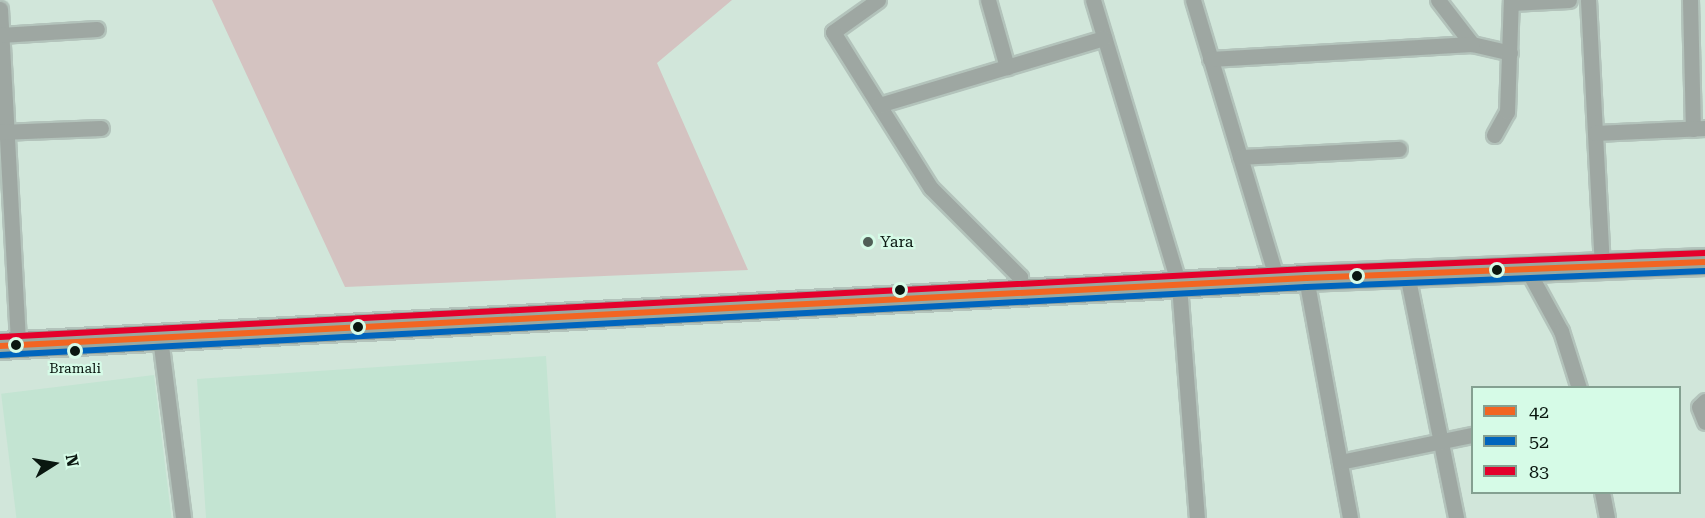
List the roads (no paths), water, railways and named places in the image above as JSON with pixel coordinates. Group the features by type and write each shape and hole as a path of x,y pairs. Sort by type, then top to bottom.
{"highway":[{"path":"9,346 1306,278 1705,262"}],"street":[{"path":"878,0 833,32 931,188 1020,277 1021,293"},
{"path":"988,0 1007,67"},
{"path":"1093,0 1179,285 1197,518"},
{"path":"1192,0 1277,280"},
{"path":"1438,0 1472,44"},
{"path":"1494,135 1507,112 1511,1 1569,0"},
{"path":"1588,0 1602,266"},
{"path":"1595,133 1699,129 1690,0"},
{"path":"0,9 9,346"},
{"path":"1,35 97,30"},
{"path":"879,105 1104,38"},
{"path":"1210,59 1472,44 1510,53"},
{"path":"3,132 101,128"},
{"path":"1240,157 1399,149"},
{"path":"1527,269 1562,331 1579,386"},
{"path":"1407,274 1456,518"},
{"path":"1306,278 1350,518"},
{"path":"160,338 183,518"},
{"path":"1705,401 1699,407 1705,422"},
{"path":"1340,462 1471,435"},
{"path":"1602,494 1607,518"}],"place":[{"name":"Yara","path":"868,242"},
{"name":"Bramali","path":"75,351"}]}
